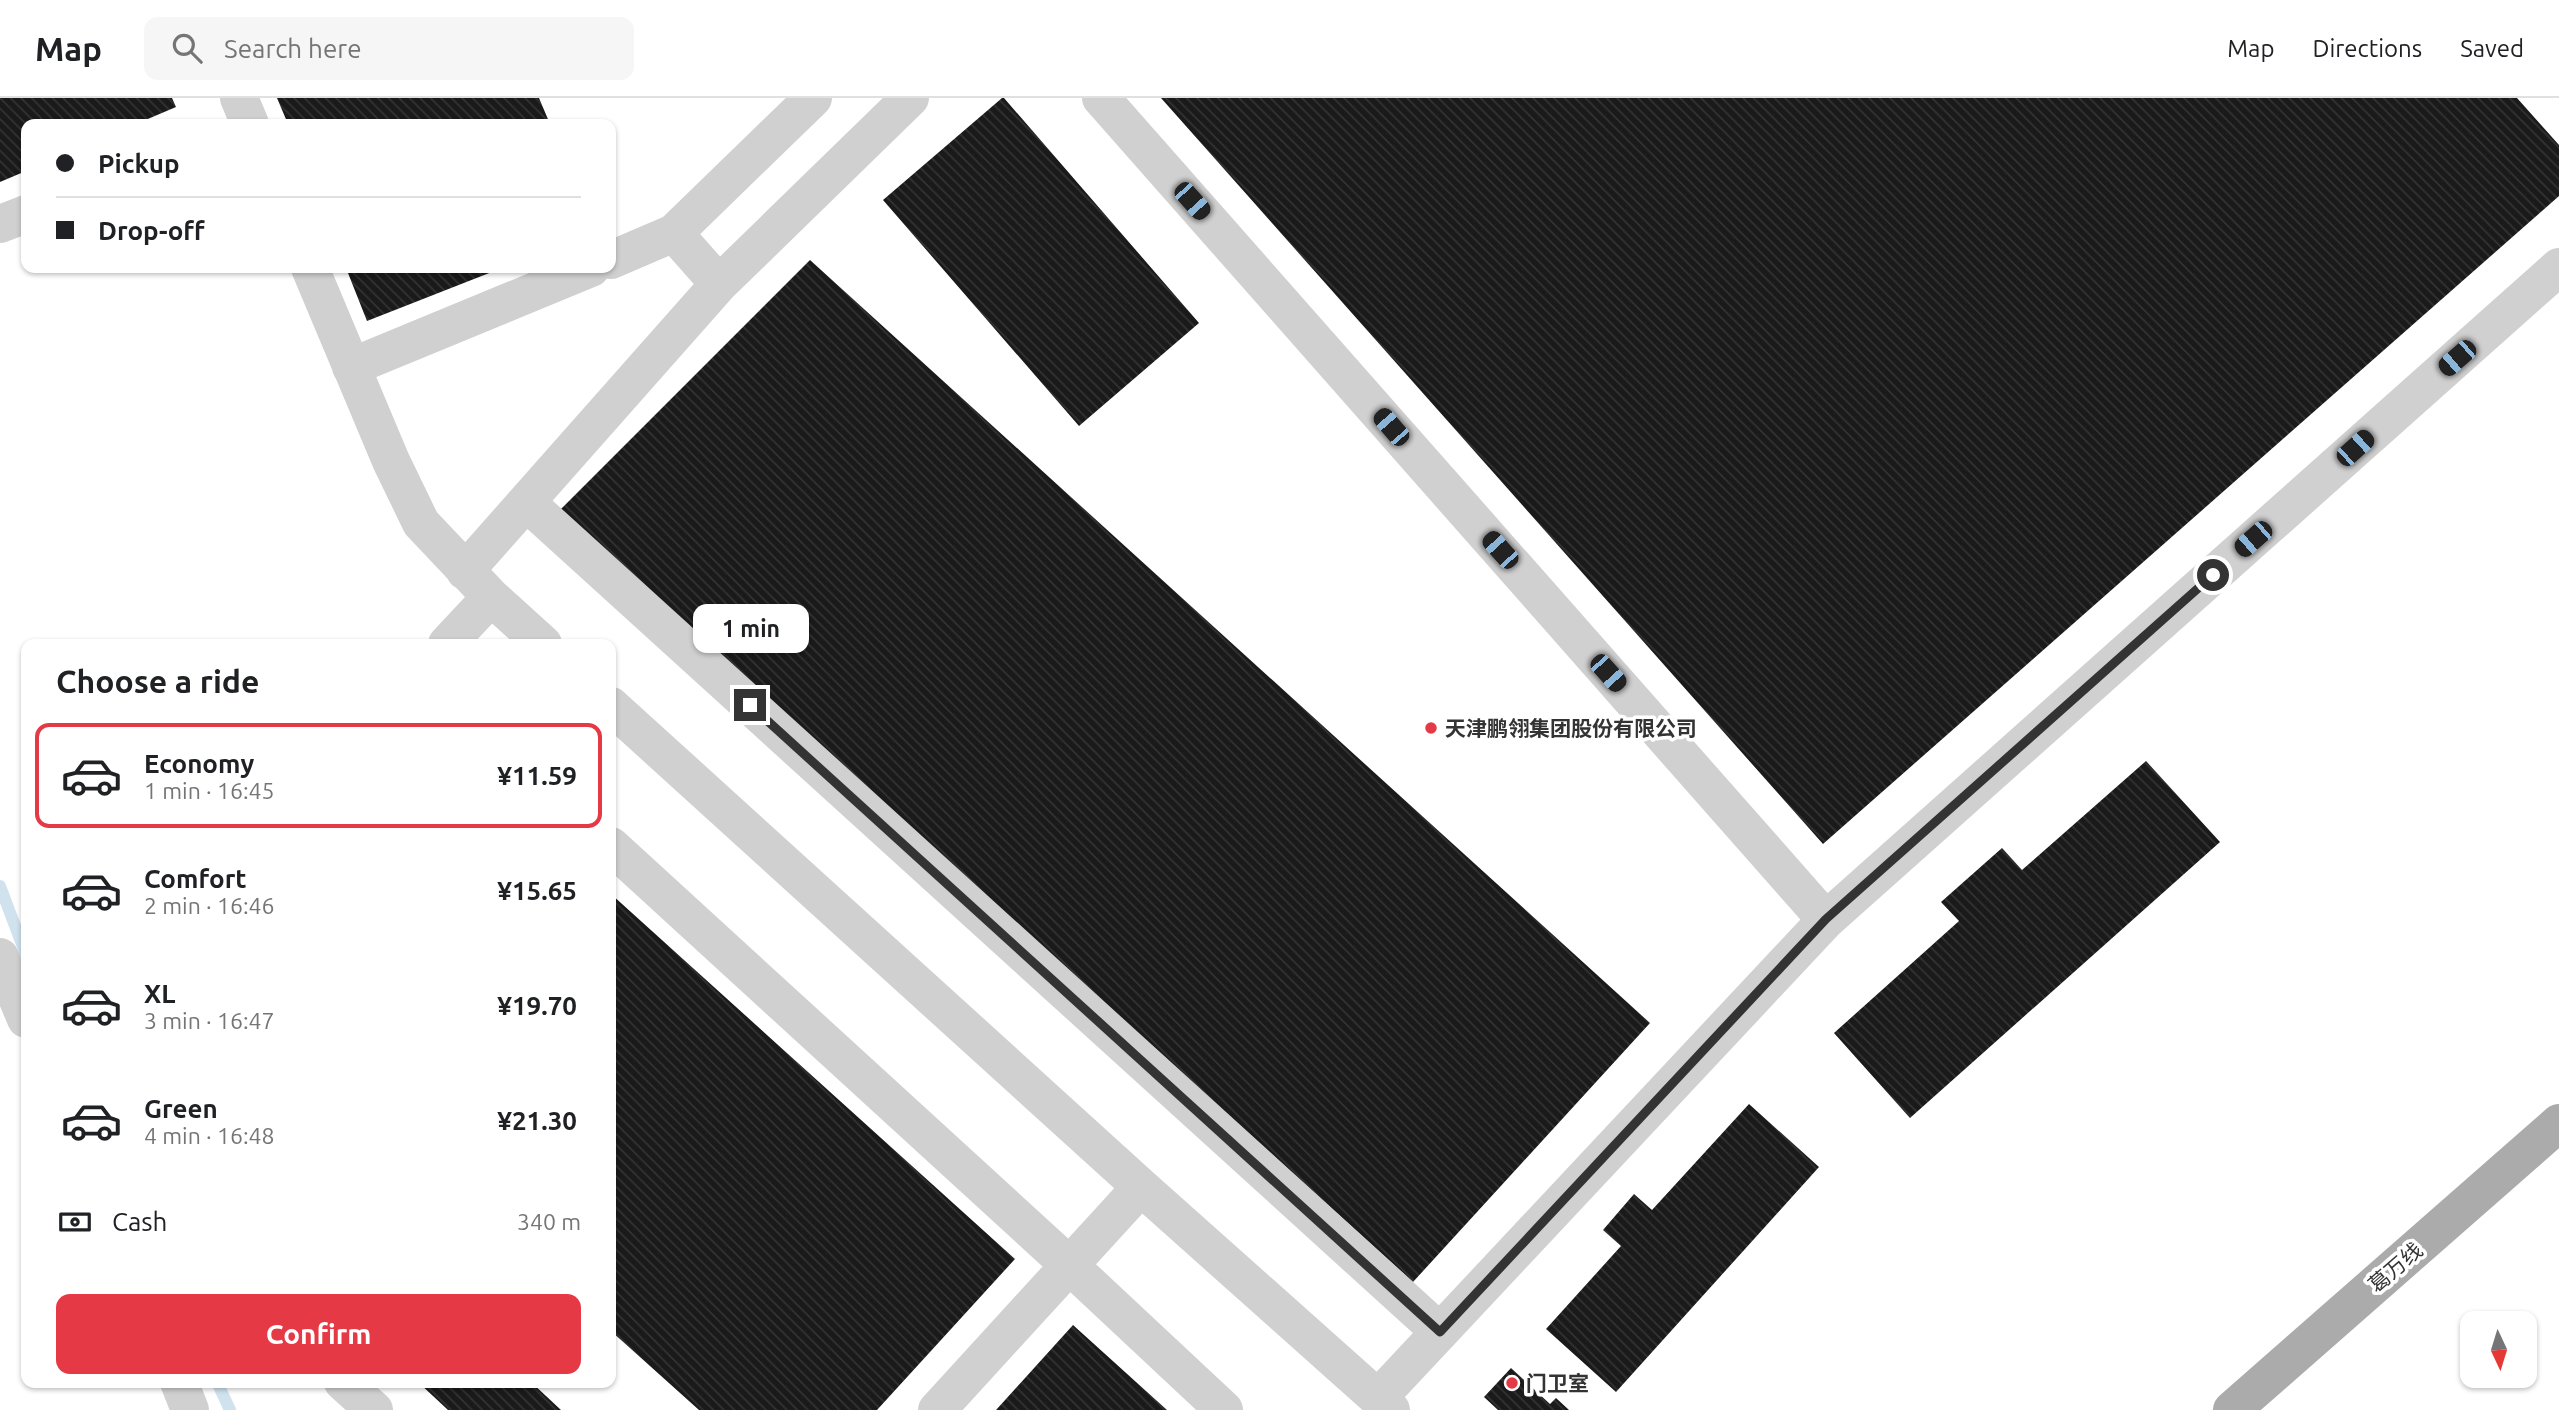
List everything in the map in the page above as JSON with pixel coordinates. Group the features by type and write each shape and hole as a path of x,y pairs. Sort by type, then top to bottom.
{"main road":[{"name":"葛万线","path":"2232,1410 2559,1123"},
{"name":"葛万线","path":"2264,1410 2559,1152"}],"lane":[{"path":"239,98 247,119"},
{"path":"616,258 674,233 813,98"},
{"path":"450,639 478,584 527,503 719,284 910,98"},
{"path":"1101,98 1826,919"},
{"path":"0,224 21,216"},
{"path":"674,233 719,284"},
{"path":"616,711 1141,1187 1385,1404 1440,1332 1826,919 2559,267"},
{"path":"312,273 421,523 478,584 537,639"},
{"path":"351,367 579,273"},
{"path":"527,503 1440,1332"},
{"path":"616,851 1224,1410"},
{"path":"0,957 21,1007"},
{"path":"937,1410 1141,1187"},
{"path":"181,1388 190,1410"}],"building":[{"path":"0,98 172,98 176,107 148,119 21,119 21,173 0,182"},
{"path":"277,98 539,98 548,119 286,119"},
{"path":"1002,98 1199,323 1079,426 883,200"},
{"path":"1161,98 2517,98 2559,145 2559,196 1823,844"},
{"path":"810,260 1650,1023 1413,1282 560,510"},
{"path":"348,273 489,273 367,321"},
{"path":"2146,761 2220,842 1910,1118 1834,1033 1959,921 1941,902 2002,848 2022,870"},
{"path":"616,899 1015,1259 877,1410 699,1410 616,1335"},
{"path":"1749,1104 1819,1167 1616,1392 1546,1329 1621,1246 1603,1230 1634,1194 1652,1210"},
{"path":"1073,1325 1167,1410 996,1410"},
{"name":"门卫室","path":"1511,1368 1550,1404 1556,1398 1569,1410 1498,1410 1484,1397"},
{"path":"424,1388 537,1388 561,1410 448,1410"}],"waterway":[{"path":"0,886 21,942"},
{"path":"220,1388 230,1410"}],"place":[{"name":"天津鹏翎集团股份有限公司","path":"1431,728"},
{"name":"门卫室","path":"1512,1383"}],"route":[{"path":"750,705 1440,1332 1826,919 2213,575"}]}
